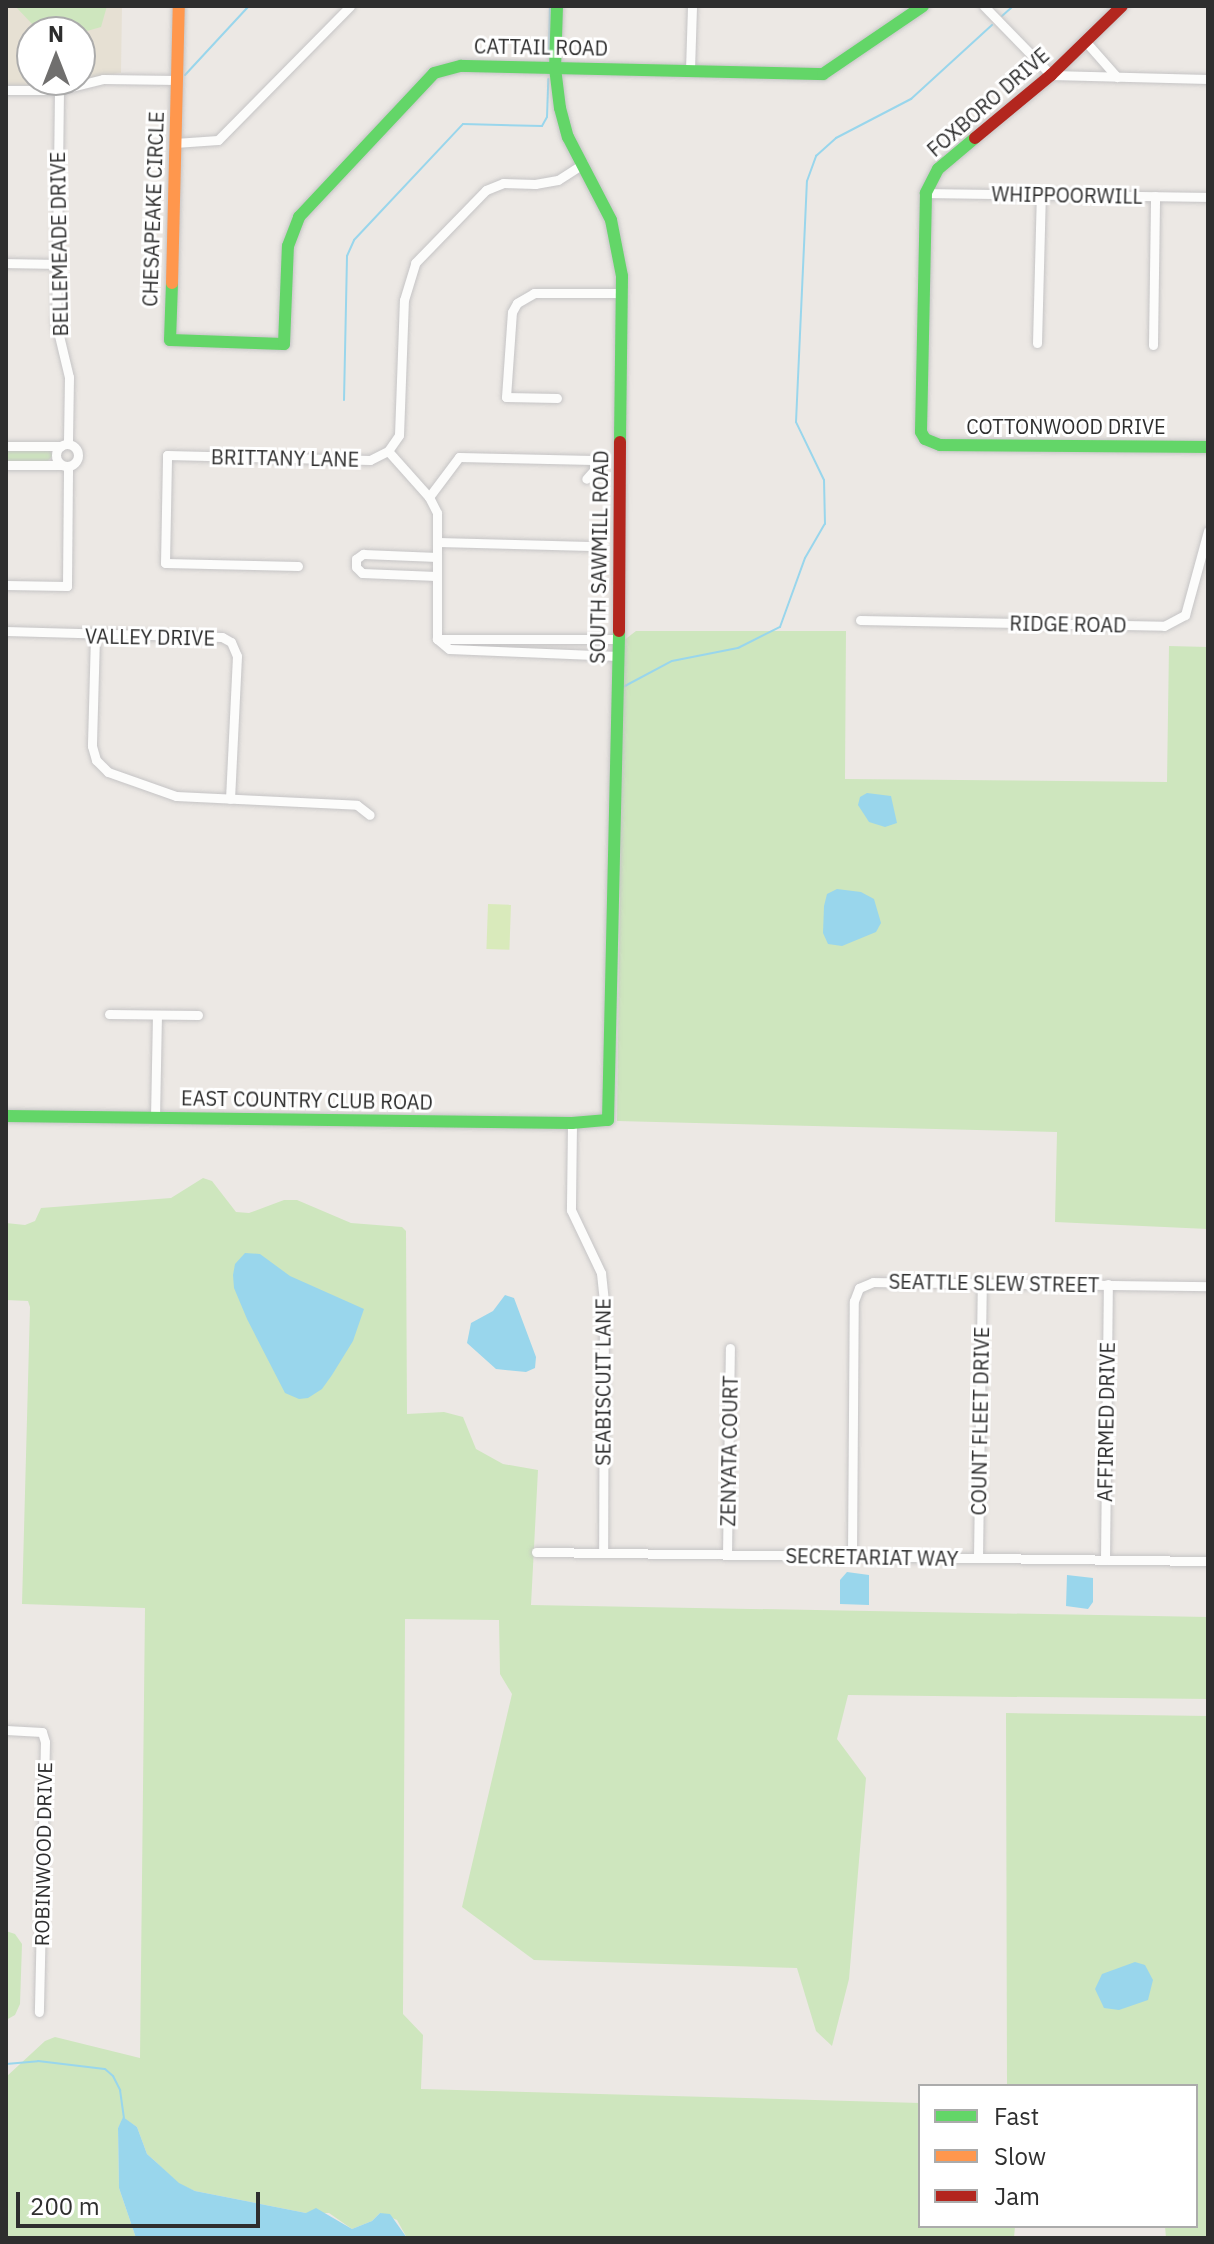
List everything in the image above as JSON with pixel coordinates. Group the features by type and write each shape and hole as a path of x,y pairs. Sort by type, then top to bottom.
{"street":[{"name":"CHESAPEAKE CIRCLE","path":"170,340 179,6"},
{"path":"175,143 218,140 350,6"},
{"name":"SOUTH SAWMILL ROAD","path":"557,6 555,68 560,108 568,137 615,231 622,293 612,1086 608,1120"},
{"path":"690,70 692,6"},
{"name":"CATTAIL ROAD","path":"170,340 284,344 288,246 299,217 426,80 444,69 461,66 823,74 923,6"},
{"path":"984,6 1051,75 1208,79"},
{"name":"FOXBORO DRIVE","path":"926,193 938,169 1051,75 1122,6"},
{"path":"1086,42 1117,77"},
{"path":"96,81 177,80"},
{"name":"BELLEMEADE DRIVE","path":"59,96 57,330 69,377 64,445"},
{"name":"BRITTANY LANE","path":"298,566 165,563 167,455 370,460 388,451 399,435 404,300 415,263 486,190 503,183 535,184 558,180 583,164"},
{"name":"WHIPPOORWILL","path":"926,193 1208,197"},
{"name":"COTTONWOOD DRIVE","path":"926,193 920,424 925,439 940,445 1208,447"},
{"path":"1037,343 1041,194"},
{"path":"1153,345 1155,196"},
{"path":"6,263 56,264"},
{"path":"557,398 506,397 512,312 517,303 534,293 622,293"},
{"path":"6,585 67,586 65,466 56,456 64,445"},
{"path":"6,446 64,445 79,454 77,461 65,466 6,465"},
{"path":"388,451 429,497 437,513 437,639 449,649 618,656"},
{"path":"429,497 459,457 593,460 595,469 586,479"},
{"name":"RIDGE ROAD","path":"860,620 1164,626 1185,615 1208,531"},
{"path":"438,542 590,546"},
{"path":"436,576 362,573 356,567 356,559 363,554 437,557"},
{"name":"VALLEY DRIVE","path":"6,631 95,636 222,637 234,645 237,656 230,799"},
{"path":"95,636 92,746 96,760 108,772 176,796 357,805 370,815"},
{"path":"437,639 618,639"},
{"path":"109,1014 198,1015"},
{"path":"155,1118 157,1015"},
{"name":"EAST COUNTRY CLUB ROAD","path":"6,1116 572,1123 608,1120"},
{"name":"SEABISCUIT LANE","path":"572,1123 571,1210 601,1273 604,1303 603,1553"},
{"name":"SEATTLE SLEW STREET","path":"852,1557 854,1301 859,1288 873,1282 1208,1286"},
{"name":"COUNT FLEET DRIVE","path":"978,1558 982,1283"},
{"name":"AFFIRMED DRIVE","path":"1105,1560 1108,1284"},
{"name":"ZENYATA COURT","path":"727,1555 730,1348"},
{"name":"SECRETARIAT WAY","path":"536,1552 1208,1561"},
{"name":"ROBINWOOD DRIVE","path":"6,1730 42,1732 45,1742 39,2012"}],"shaded area":[{"path":"6,6 122,6 121,73 96,77 96,16 16,16 16,85 6,85"}],"green space":[{"path":"15,6 107,6 101,27 96,28 96,16 24,16"},
{"path":"6,450 49,450 53,455 48,461 6,461"},
{"path":"636,631 846,631 845,779 1167,782 1169,646 1208,647 1208,1229 1055,1222 1057,1132 617,1121 623,641"},
{"path":"488,904 511,905 509,950 486,949"},
{"path":"203,1178 212,1181 236,1212 249,1213 284,1200 297,1200 351,1223 402,1227 406,1231 407,1414 444,1412 463,1417 476,1449 503,1464 538,1470 531,1605 1208,1617 1208,1699 848,1695 837,1739 866,1778 849,1979 832,2046 816,2031 797,1968 534,1960 462,1907 512,1694 500,1674 499,1620 405,1619 403,2014 423,2035 421,2089 918,2103 918,2228 1015,2228 1014,2238 407,2238 397,2220 380,2213 372,2221 352,2229 329,2213 306,2213 195,2191 179,2184 147,2154 137,2127 123,2118 118,2128 119,2188 136,2238 6,2238 6,2077 45,2041 55,2037 140,2058 145,1608 22,1604 30,1307 28,1301 6,1300 6,1223 25,1225 35,1221 41,1208 171,1198"},
{"path":"1006,1713 1208,1716 1208,2238 1166,2238 1165,2228 1198,2228 1198,2084 1007,2084"},
{"path":"6,1931 15,1934 22,1944 20,2004 15,2015 6,2020"}],"water":[{"path":"867,793 891,796 897,823 885,827 869,822 858,805 860,797"},
{"path":"837,889 861,892 874,899 881,923 876,932 842,946 828,944 823,933 824,906 827,894"},
{"path":"245,1253 260,1254 290,1276 364,1309 353,1341 332,1375 322,1389 308,1398 299,1399 285,1393 247,1319 234,1288 233,1275 235,1264"},
{"path":"505,1295 514,1298 536,1357 535,1368 526,1372 496,1369 467,1343 471,1323 493,1311"},
{"path":"847,1572 869,1575 869,1605 840,1604 840,1580"},
{"path":"1067,1575 1093,1578 1093,1602 1088,1609 1066,1606"},
{"path":"1135,1962 1145,1965 1153,1980 1148,2000 1119,2010 1104,2008 1095,1989 1102,1974"},
{"path":"123,2117 137,2127 147,2154 179,2183 195,2191 306,2213 316,2208 352,2229 372,2221 380,2213 390,2214 407,2238 136,2238 119,2188 118,2128"}],"waterway":[{"path":"185,75 249,6"},
{"path":"549,57 550,6"},
{"path":"1002,16 1013,6"},
{"path":"623,687 672,661 738,648 780,627 805,558 825,524 824,480 796,422 807,181 816,156 836,138 911,99 992,25"},
{"path":"344,400 347,256 354,240 463,124 542,126 547,117 548,79"},
{"path":"6,2064 38,2061 105,2069 113,2076 120,2090 124,2119"}],"traffic: fast":[{"path":"557,6 555,68 560,108 568,137 611,220 622,276 620,442"},
{"path":"172,283 170,340 284,344 288,246 299,217 434,73 461,66 823,74 923,6"},
{"path":"975,138 938,169 926,193 921,432 925,439 940,445 1208,447"},
{"path":"6,1116 572,1123 608,1120 619,631"}],"traffic: slow":[{"path":"172,283 179,6"}],"traffic: jam":[{"path":"975,138 1051,75 1122,6"},
{"path":"619,631 620,442"}]}
